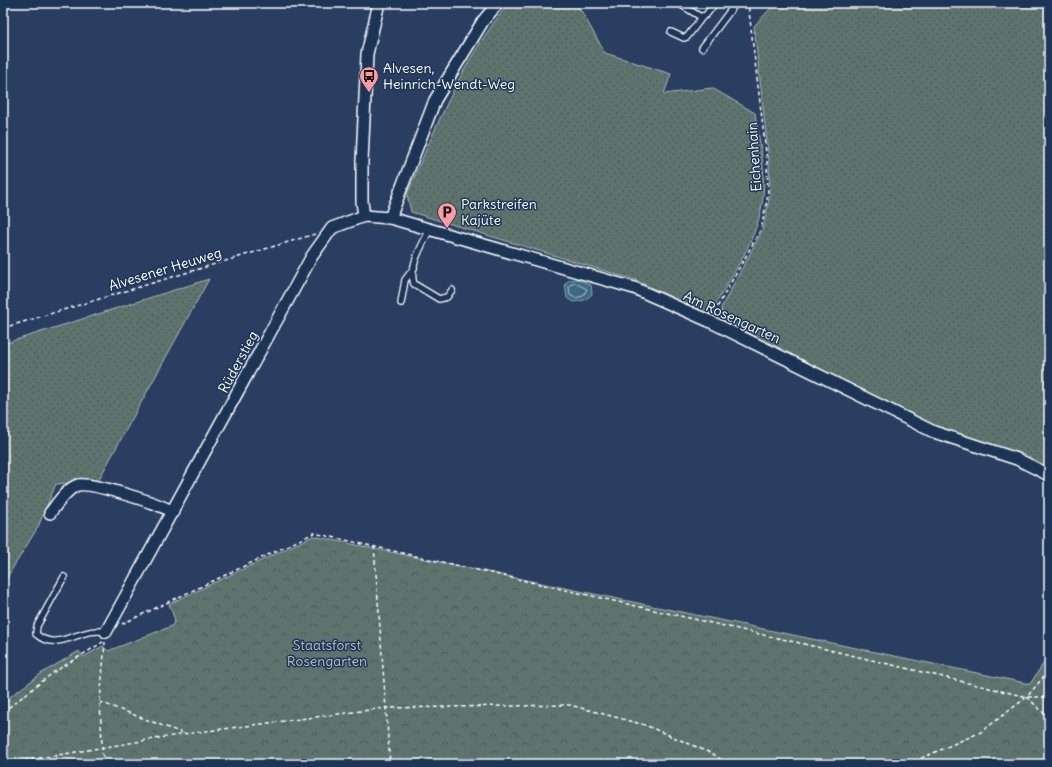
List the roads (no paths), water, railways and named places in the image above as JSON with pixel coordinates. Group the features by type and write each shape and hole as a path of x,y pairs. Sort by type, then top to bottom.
{"street":[{"path":"364,216 362,202 362,161 367,54 379,3"},
{"path":"390,218 436,100 483,21 498,3"},
{"name":"Am Rosengarten","path":"364,216 390,218 634,288 710,321 934,432 1017,459 1049,475"},
{"name":"Rüderstieg","path":"105,636 312,256 332,228 364,216"},
{"path":"50,513 62,497 74,487 93,485 173,512"}],"lane":[{"path":"678,3 697,15 703,16"},
{"path":"671,32 684,38 686,37 715,3"},
{"path":"702,48 736,3"},
{"path":"401,302 405,280 414,268 430,229"},
{"path":"414,268 414,284 436,298 443,299 452,290"},
{"path":"64,577 37,626 36,634 50,640 61,641 96,630 105,636"}],"water":[{"path":"577,279 591,285 592,294 585,300 573,302 567,298 565,284 569,280"}],"waterway":[{"path":"3,704 8,700"}],"place":[{"name":"Alvesen, Heinrich-Wendt-Weg","path":"369,93"},
{"name":"Parkstreifen Kajüte","path":"447,229"}],"park label":[{"name":"Staatsforst Rosengarten","path":"327,654"}]}
